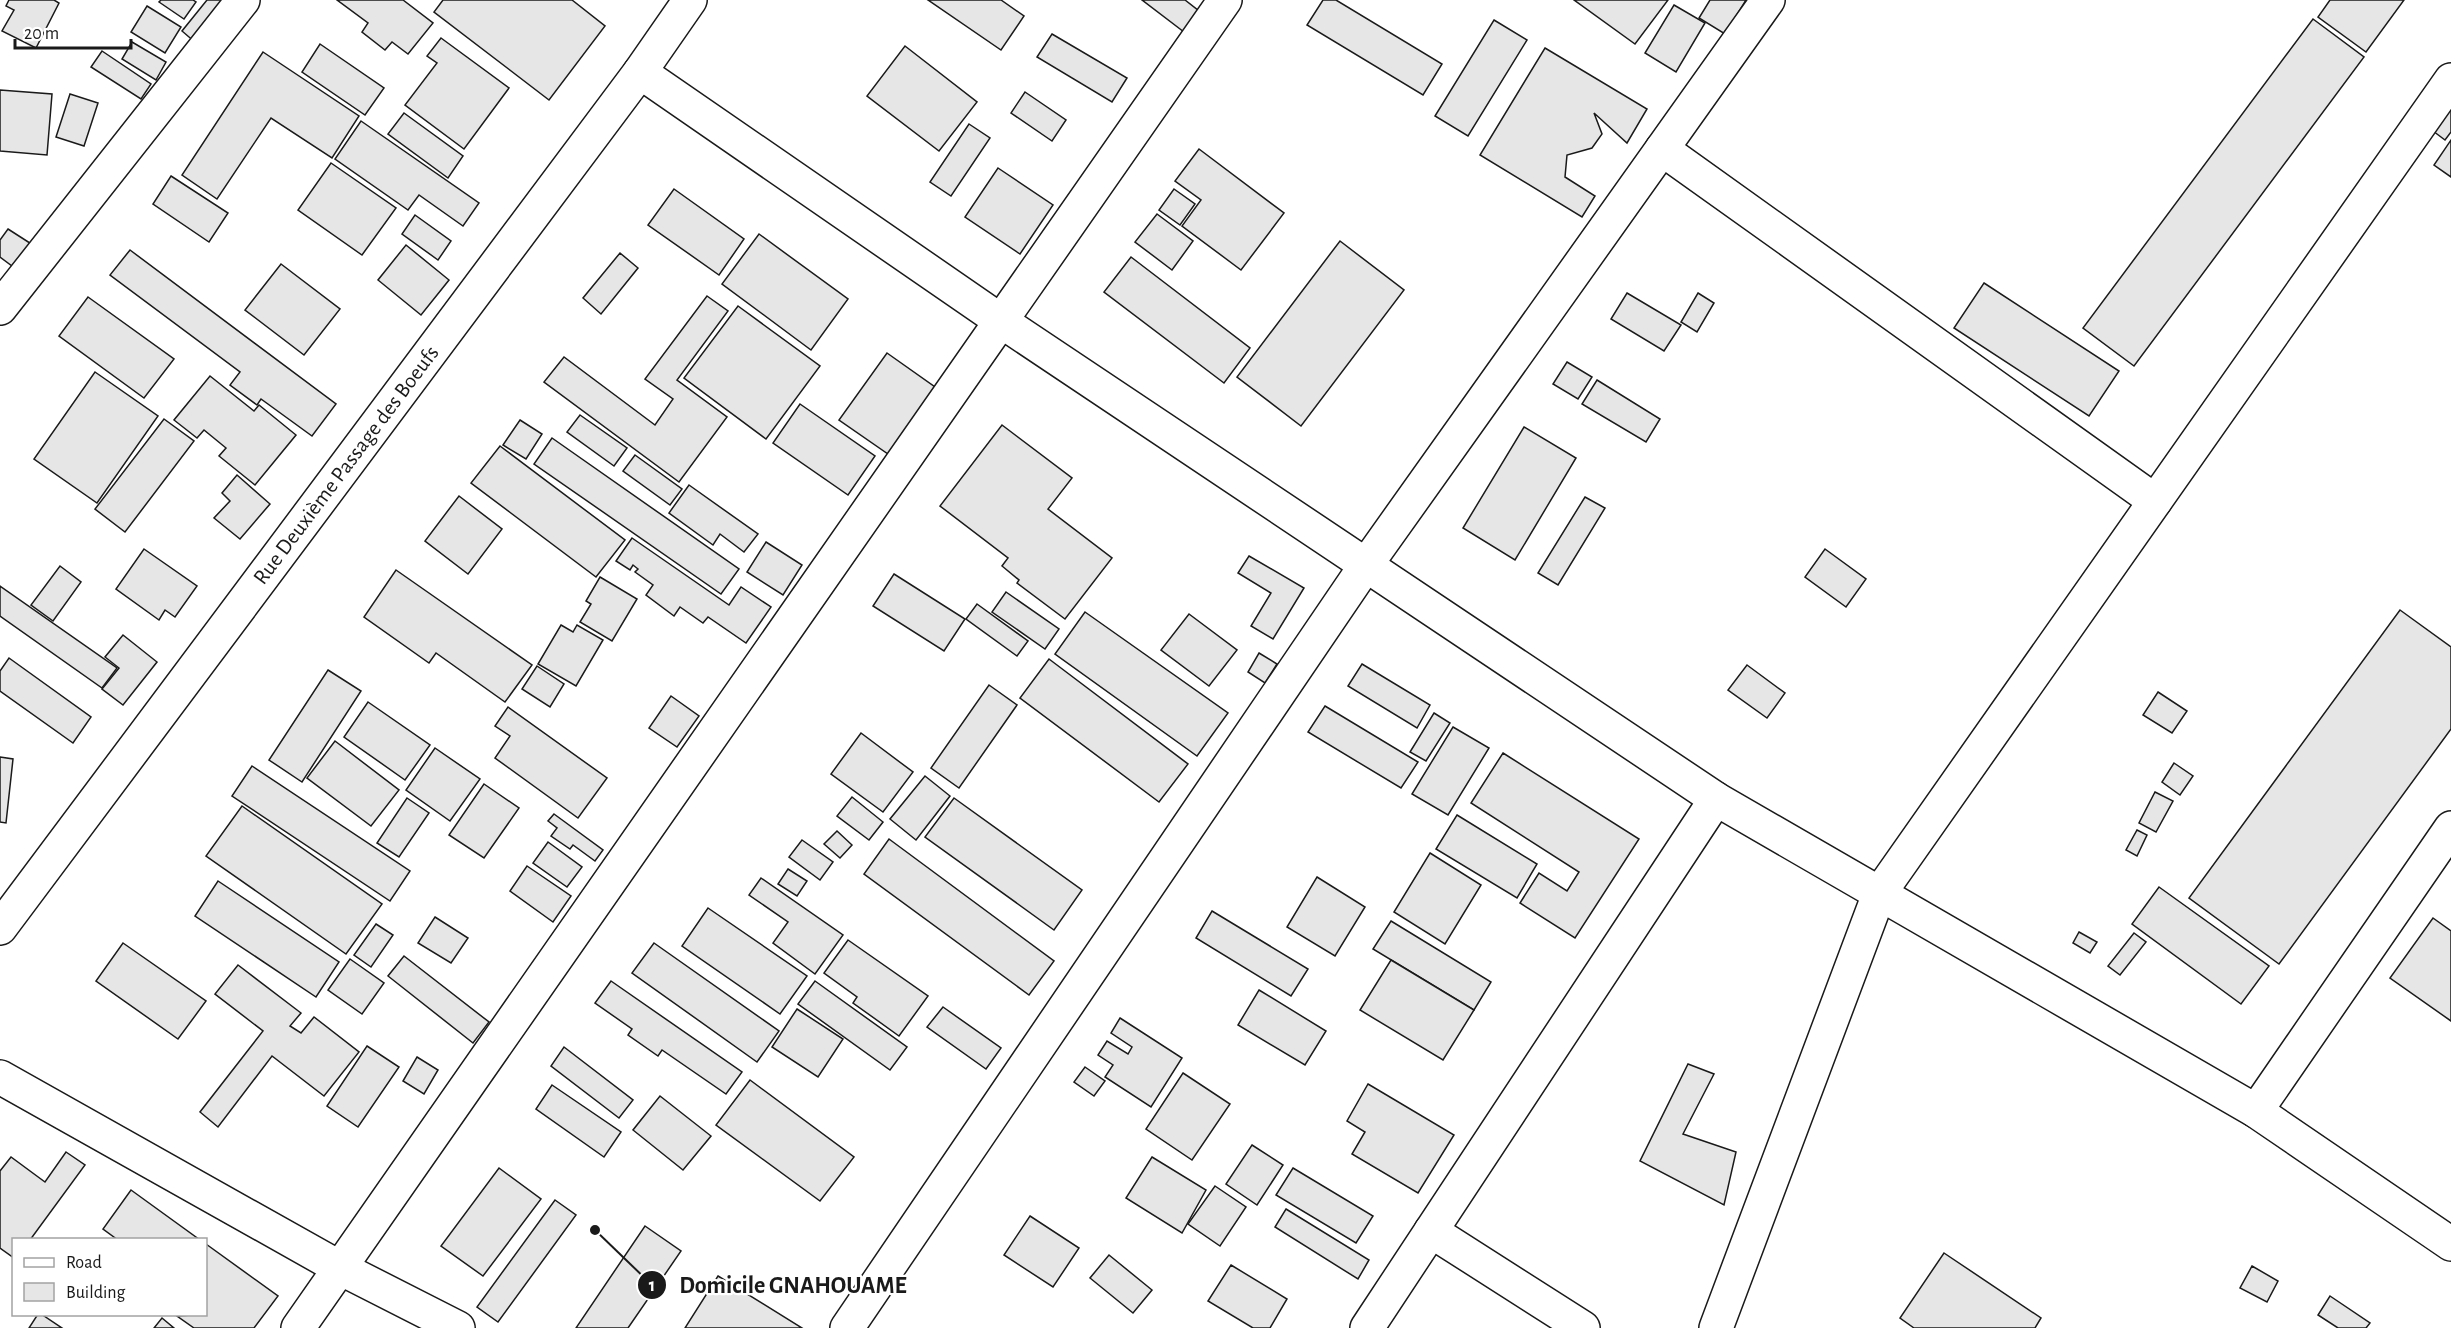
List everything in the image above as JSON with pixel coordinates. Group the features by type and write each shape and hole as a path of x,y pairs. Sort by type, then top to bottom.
{"street":[{"path":"0,308 243,0"},
{"name":"Rue Deuxième Passage des Boeufs","path":"0,928 640,72 690,0"},
{"path":"298,1328 1225,0"},
{"path":"847,1328 1366,565 1768,0"},
{"path":"640,72 1001,321 1716,799 2256,1111 2451,1244"},
{"path":"1716,1328 1879,894 2451,80"},
{"path":"1662,149 2155,501"},
{"path":"1366,1328 1716,799"},
{"path":"2256,1111 2451,828"},
{"path":"0,1077 340,1268 458,1328"},
{"path":"1431,1231 1583,1328"}],"building":[{"path":"9,0 54,0 59,3 36,48 2,31 14,10 6,6"},
{"path":"161,0 193,0 196,2 184,19 159,2"},
{"path":"207,0 232,0 196,43 182,31"},
{"path":"337,0 403,0 433,23 408,54 392,42 385,50 362,32 368,23"},
{"path":"443,0 572,0 605,26 549,100 434,12"},
{"path":"928,0 1001,0 1024,16 1001,50"},
{"path":"1142,0 1185,0 1199,11 1184,32"},
{"path":"1323,0 1336,0 1442,64 1423,95 1307,25"},
{"path":"1574,0 1668,0 1635,44"},
{"path":"1710,0 1746,0 1725,34 1699,18"},
{"path":"2330,0 2404,0 2366,52 2318,17"},
{"path":"1674,5 1705,23 1676,72 1645,53"},
{"path":"147,6 181,27 165,53 131,32"},
{"path":"2313,19 2364,57 2134,366 2083,328"},
{"path":"1494,20 1527,40 1468,136 1435,116"},
{"path":"1052,34 1127,78 1112,102 1037,57"},
{"path":"441,38 509,88 464,149 405,105 437,63 427,56"},
{"path":"132,42 166,62 156,80 122,59"},
{"path":"320,44 384,88 365,115 302,72"},
{"path":"905,46 977,102 939,151 867,96"},
{"path":"1545,48 1647,109 1627,143 1594,113 1602,134 1592,148 1567,155 1565,177 1595,196 1582,217 1480,155"},
{"path":"102,51 151,84 141,99 91,67"},
{"path":"263,52 359,116 332,158 271,118 217,199 182,175"},
{"path":"0,90 52,94 47,155 0,151"},
{"path":"1025,92 1066,120 1052,141 1011,113"},
{"path":"70,94 98,103 84,146 56,137"},
{"path":"2451,97 2451,132 2445,140 2425,125"},
{"path":"404,113 463,156 448,178 388,134"},
{"path":"361,121 479,203 463,226 419,195 408,210 335,159"},
{"path":"969,124 990,138 951,196 930,182"},
{"path":"2451,140 2451,177 2434,165"},
{"path":"1199,149 1284,213 1241,270 1182,226 1201,200 1175,181"},
{"path":"331,163 396,208 362,255 298,210"},
{"path":"998,168 1053,205 1020,254 965,217"},
{"path":"171,176 228,213 209,242 153,204"},
{"path":"674,189 744,239 719,275 648,225"},
{"path":"1174,189 1195,204 1180,225 1159,210"},
{"path":"1157,214 1193,241 1172,270 1135,242"},
{"path":"415,215 451,241 438,260 402,234"},
{"path":"8,229 33,245 16,269 0,257 0,240"},
{"path":"759,234 848,299 811,350 722,284"},
{"path":"1340,241 1404,290 1301,426 1237,377"},
{"path":"406,245 449,280 421,315 378,280"},
{"path":"130,250 336,404 312,436 261,399 257,405 230,385 240,372 110,275"},
{"path":"620,253 638,268 601,314 583,298"},
{"path":"1131,257 1250,348 1224,383 1104,292"},
{"path":"281,264 340,309 304,355 245,310"},
{"path":"1984,283 2119,371 2089,416 1954,328"},
{"path":"1627,293 1681,325 1664,351 1611,319"},
{"path":"1698,293 1714,303 1697,332 1681,322"},
{"path":"707,296 728,311 677,380 727,417 679,482 544,382 564,357 655,425 673,399 645,379"},
{"path":"88,297 174,359 144,398 59,336"},
{"path":"738,306 820,366 766,439 684,378"},
{"path":"887,353 935,387 888,454 839,420"},
{"path":"1567,362 1592,377 1578,399 1553,384"},
{"path":"95,372 158,416 97,503 34,459"},
{"path":"210,376 254,411 259,405 296,435 255,485 219,456 226,448 204,430 197,438 174,420"},
{"path":"1597,380 1660,419 1646,442 1582,404"},
{"path":"800,404 875,456 848,495 773,443"},
{"path":"580,415 627,448 614,466 567,432"},
{"path":"164,419 194,441 125,532 95,509"},
{"path":"520,420 542,434 526,459 503,445"},
{"path":"1002,425 1072,478 1048,509 1112,558 1065,619 1017,583 1019,580 1002,566 1008,558 940,506"},
{"path":"1524,427 1576,458 1515,560 1463,528"},
{"path":"552,438 739,569 721,594 534,464"},
{"path":"500,446 625,540 596,577 471,483"},
{"path":"635,455 682,489 670,505 623,471"},
{"path":"237,475 270,504 240,539 214,518 230,501 222,493"},
{"path":"689,485 758,534 744,552 720,534 713,545 669,513"},
{"path":"459,496 502,529 468,574 425,541"},
{"path":"1585,497 1605,508 1558,585 1538,573"},
{"path":"632,538 729,605 741,587 771,607 746,643 708,617 703,623 680,607 674,616 646,595 653,585 635,572 638,569 633,565 630,570 616,561"},
{"path":"766,542 802,565 783,595 747,572"},
{"path":"144,549 197,586 175,617 165,610 159,620 116,589"},
{"path":"1825,549 1866,579 1846,607 1805,577"},
{"path":"1249,556 1304,588 1273,639 1251,626 1271,593 1238,573"},
{"path":"60,566 81,582 53,621 31,605"},
{"path":"396,570 532,665 505,702 436,653 429,663 364,617"},
{"path":"894,574 965,619 944,651 873,606"},
{"path":"600,577 637,599 612,641 580,622 591,604 586,601"},
{"path":"0,586 117,668 102,688 0,616"},
{"path":"1006,592 1059,629 1045,649 992,612"},
{"path":"977,604 1028,641 1017,656 966,619"},
{"path":"2400,610 2451,647 2451,729 2279,964 2189,898"},
{"path":"1085,612 1228,713 1197,756 1055,654"},
{"path":"1189,614 1237,650 1209,686 1161,650"},
{"path":"561,625 573,632 577,625 603,640 576,686 538,664"},
{"path":"123,635 157,662 123,705 102,689 119,668 105,657"},
{"path":"1259,653 1277,664 1265,683 1248,672"},
{"path":"9,658 91,717 73,743 0,691 0,671"},
{"path":"1049,659 1188,764 1159,802 1020,698"},
{"path":"1362,664 1430,705 1417,728 1348,686"},
{"path":"1747,665 1785,693 1767,718 1728,690"},
{"path":"537,666 564,684 550,707 522,689"},
{"path":"328,670 361,691 302,782 269,760"},
{"path":"989,685 1017,705 959,788 931,768"},
{"path":"2158,692 2187,711 2172,733 2143,715"},
{"path":"671,696 699,716 677,747 649,728"},
{"path":"368,702 430,745 405,780 344,737"},
{"path":"1325,706 1418,762 1401,788 1308,732"},
{"path":"508,707 607,778 578,818 495,758 510,736 495,726"},
{"path":"1434,713 1450,723 1426,761 1410,752"},
{"path":"1453,727 1489,748 1448,815 1412,794"},
{"path":"861,733 913,772 883,812 831,774"},
{"path":"335,741 399,790 371,826 307,778"},
{"path":"435,748 480,779 450,821 406,790"},
{"path":"1503,753 1639,839 1575,938 1520,903 1539,873 1567,891 1579,872 1471,803"},
{"path":"0,757 13,759 6,823 0,822"},
{"path":"2174,763 2193,776 2180,795 2162,782"},
{"path":"252,766 410,871 390,901 232,796"},
{"path":"925,776 950,796 916,840 890,819"},
{"path":"484,784 519,808 484,858 449,835"},
{"path":"2155,792 2173,801 2156,832 2139,823"},
{"path":"852,797 883,822 869,840 837,816"},
{"path":"407,798 429,813 399,857 377,843"},
{"path":"954,798 1082,890 1054,930 925,837"},
{"path":"242,806 382,904 346,954 206,856"},
{"path":"554,814 603,850 595,861 573,845 570,849 551,836 557,828 548,821"},
{"path":"1457,815 1537,864 1517,898 1436,849"},
{"path":"2137,830 2147,835 2137,856 2126,850"},
{"path":"837,831 852,845 840,858 824,844"},
{"path":"889,839 1054,961 1029,995 864,874"},
{"path":"802,840 833,862 820,880 789,857"},
{"path":"548,842 582,867 567,887 533,863"},
{"path":"1430,853 1481,885 1445,944 1394,912"},
{"path":"527,866 571,896 553,922 510,891"},
{"path":"788,869 807,881 797,896 778,884"},
{"path":"1317,877 1365,907 1335,956 1287,927"},
{"path":"761,878 843,935 815,974 773,943 788,922 749,895"},
{"path":"218,881 339,962 316,997 195,916"},
{"path":"2159,887 2269,966 2241,1004 2132,924"},
{"path":"708,908 807,976 780,1014 682,946"},
{"path":"1212,911 1308,969 1291,996 1196,938"},
{"path":"435,917 468,938 451,963 418,943"},
{"path":"2433,918 2451,931 2451,1021 2390,978"},
{"path":"1391,921 1491,982 1474,1010 1373,949"},
{"path":"376,924 393,935 371,967 354,955"},
{"path":"2079,932 2097,942 2090,953 2073,943"},
{"path":"2134,933 2146,942 2120,975 2108,966"},
{"path":"848,940 928,996 899,1036 853,1003 857,997 824,973"},
{"path":"123,943 206,1001 178,1039 96,981"},
{"path":"654,943 779,1031 757,1062 632,973"},
{"path":"404,956 489,1022 473,1043 388,976"},
{"path":"350,959 384,983 362,1014 328,990"},
{"path":"1391,960 1474,1010 1443,1060 1360,1010"},
{"path":"238,965 301,1013 290,1026 301,1033 314,1017 359,1052 324,1096 272,1056 218,1127 200,1112 263,1031 215,994"},
{"path":"611,981 742,1072 726,1094 662,1050 658,1056 628,1035 632,1029 595,1003"},
{"path":"815,981 907,1047 890,1070 798,1004"},
{"path":"1259,990 1326,1031 1305,1065 1238,1025"},
{"path":"943,1007 1001,1048 986,1069 927,1027"},
{"path":"797,1009 843,1039 818,1077 772,1047"},
{"path":"1120,1018 1182,1058 1151,1107 1105,1077 1113,1065 1098,1055 1107,1041 1128,1054 1132,1047 1111,1033"},
{"path":"367,1046 399,1067 358,1127 327,1106"},
{"path":"564,1047 633,1100 619,1118 551,1066"},
{"path":"417,1057 438,1070 424,1094 403,1081"},
{"path":"1688,1064 1714,1074 1683,1134 1736,1152 1724,1205 1640,1161"},
{"path":"1085,1067 1105,1081 1094,1096 1074,1082"},
{"path":"1183,1073 1230,1104 1192,1160 1146,1129"},
{"path":"750,1080 854,1157 820,1201 716,1125"},
{"path":"1368,1084 1454,1135 1418,1193 1352,1154 1365,1132 1347,1121"},
{"path":"552,1085 621,1132 604,1157 536,1109"},
{"path":"660,1096 711,1136 683,1170 633,1130"},
{"path":"1252,1145 1283,1165 1257,1205 1226,1184"},
{"path":"66,1152 85,1165 31,1238 12,1238 12,1257 0,1248 0,1171 11,1157 45,1182"},
{"path":"1152,1157 1206,1190 1182,1233 1126,1198"},
{"path":"499,1168 541,1199 483,1276 441,1246"},
{"path":"1293,1168 1373,1216 1356,1243 1276,1195"},
{"path":"1215,1186 1246,1207 1220,1246 1188,1224"},
{"path":"131,1190 197,1238 115,1238 103,1229"},
{"path":"555,1200 576,1215 498,1322 477,1307"},
{"path":"1286,1209 1369,1260 1358,1279 1275,1227"},
{"path":"1030,1216 1079,1248 1053,1287 1004,1255"},
{"path":"645,1226 681,1251 628,1328 576,1328"},
{"path":"207,1245 278,1296 254,1328 194,1328 177,1316 207,1316"},
{"path":"1944,1253 2041,1318 2035,1328 1914,1328 1900,1318"},
{"path":"1109,1255 1152,1290 1133,1313 1090,1278"},
{"path":"1231,1265 1287,1299 1270,1328 1253,1328 1208,1301"},
{"path":"2252,1266 2278,1281 2267,1302 2240,1288"},
{"path":"718,1276 802,1328 685,1328"},
{"path":"2330,1296 2370,1323 2366,1328 2338,1328 2318,1315"},
{"path":"37,1316 44,1316 62,1328 29,1328"},
{"path":"162,1318 174,1328 154,1328"}],"place":[{"name":"Domicile GNAHOUAME","path":"595,1230"}]}
